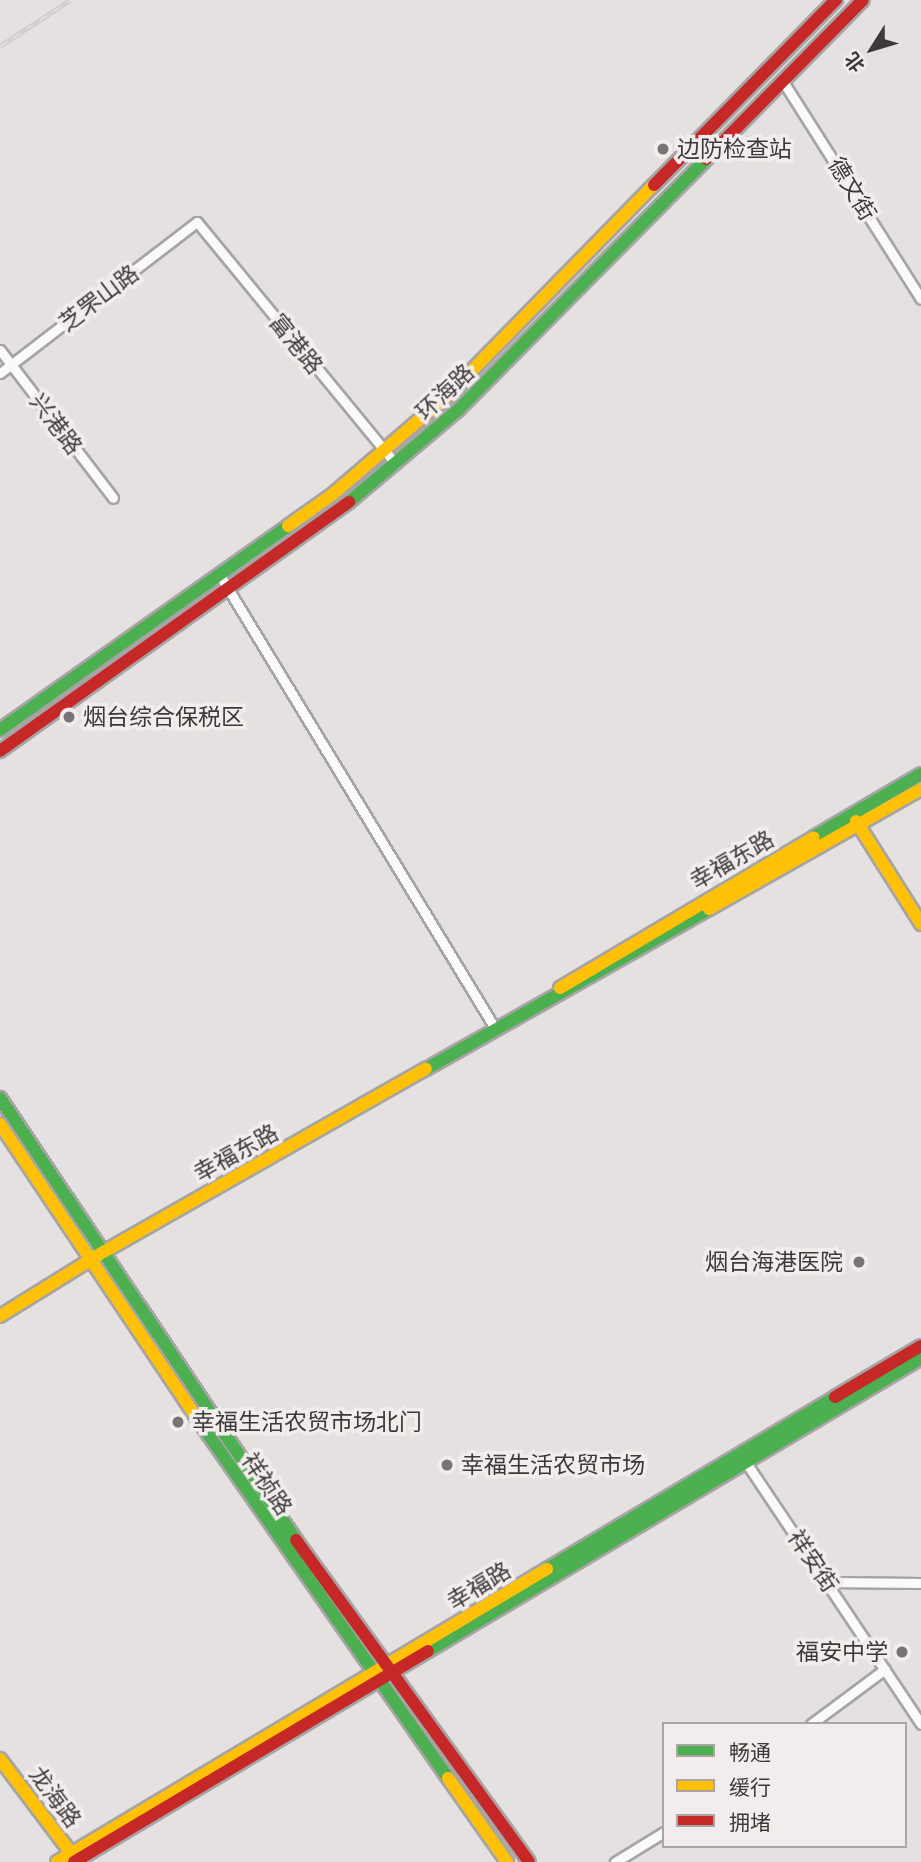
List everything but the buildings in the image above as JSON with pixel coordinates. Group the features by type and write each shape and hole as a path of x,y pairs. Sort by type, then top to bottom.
{"main road":[{"name":"环海路","path":"0,730 221,577 383,451 448,395 836,0"},
{"name":"环海路","path":"0,751 230,590 396,464 533,337 863,0"},
{"name":"幸福东路","path":"856,820 921,774"},
{"name":"幸福东路","path":"0,1316 105,1251 496,1030 856,820 921,789"},
{"path":"856,820 921,924"},
{"name":"祥祯路","path":"0,1098 105,1251 280,1518 388,1672 529,1862"},
{"name":"祥祯路","path":"0,1124 375,1679 507,1862"},
{"name":"幸福路","path":"57,1862 74,1858 388,1672 742,1458 921,1346"},
{"name":"幸福路","path":"742,1458 921,1358"},
{"name":"龙海路","path":"0,1759 74,1858"}],"street":[{"name":"德文街","path":"782,80 921,299"},
{"name":"富港路","path":"197,222 396,464"},
{"name":"芝罘山路","path":"0,373 197,222"},
{"name":"兴港路","path":"0,350 113,498"},
{"path":"221,577 496,1030"},
{"name":"祥安街","path":"742,1458 921,1724"},
{"path":"827,1582 921,1583"},
{"path":"814,1722 885,1669"},
{"path":"615,1862 662,1833"}],"railway":[{"path":"0,46 70,0"}],"traffic: fast":[{"path":"349,502 459,409 706,159"},
{"path":"0,730 288,526"},
{"path":"814,837 921,774"},
{"path":"426,1069 709,909"},
{"path":"0,1098 296,1540"},
{"path":"428,1651 921,1358"},
{"path":"547,1569 835,1397"},
{"path":"201,1424 448,1778"}],"traffic: slow":[{"path":"288,526 333,494 448,395 654,185"},
{"path":"709,909 921,789"},
{"path":"856,821 921,924"},
{"path":"560,988 814,837"},
{"path":"0,1316 105,1251 426,1069"},
{"path":"0,1124 201,1424"},
{"path":"57,1862 547,1569"},
{"path":"0,1759 74,1857"},
{"path":"448,1778 507,1862"}],"traffic: jam":[{"path":"654,185 836,0"},
{"path":"706,159 863,0"},
{"path":"0,751 349,502"},
{"path":"835,1397 921,1346"},
{"path":"296,1540 529,1862"},
{"path":"74,1862 428,1651"}],"place":[{"name":"边防检查站","path":"663,149"},
{"name":"烟台综合保税区","path":"69,717"},
{"name":"烟台海港医院","path":"859,1262"},
{"name":"幸福生活农贸市场北门","path":"178,1422"},
{"name":"幸福生活农贸市场","path":"447,1465"},
{"name":"福安中学","path":"902,1652"}]}
